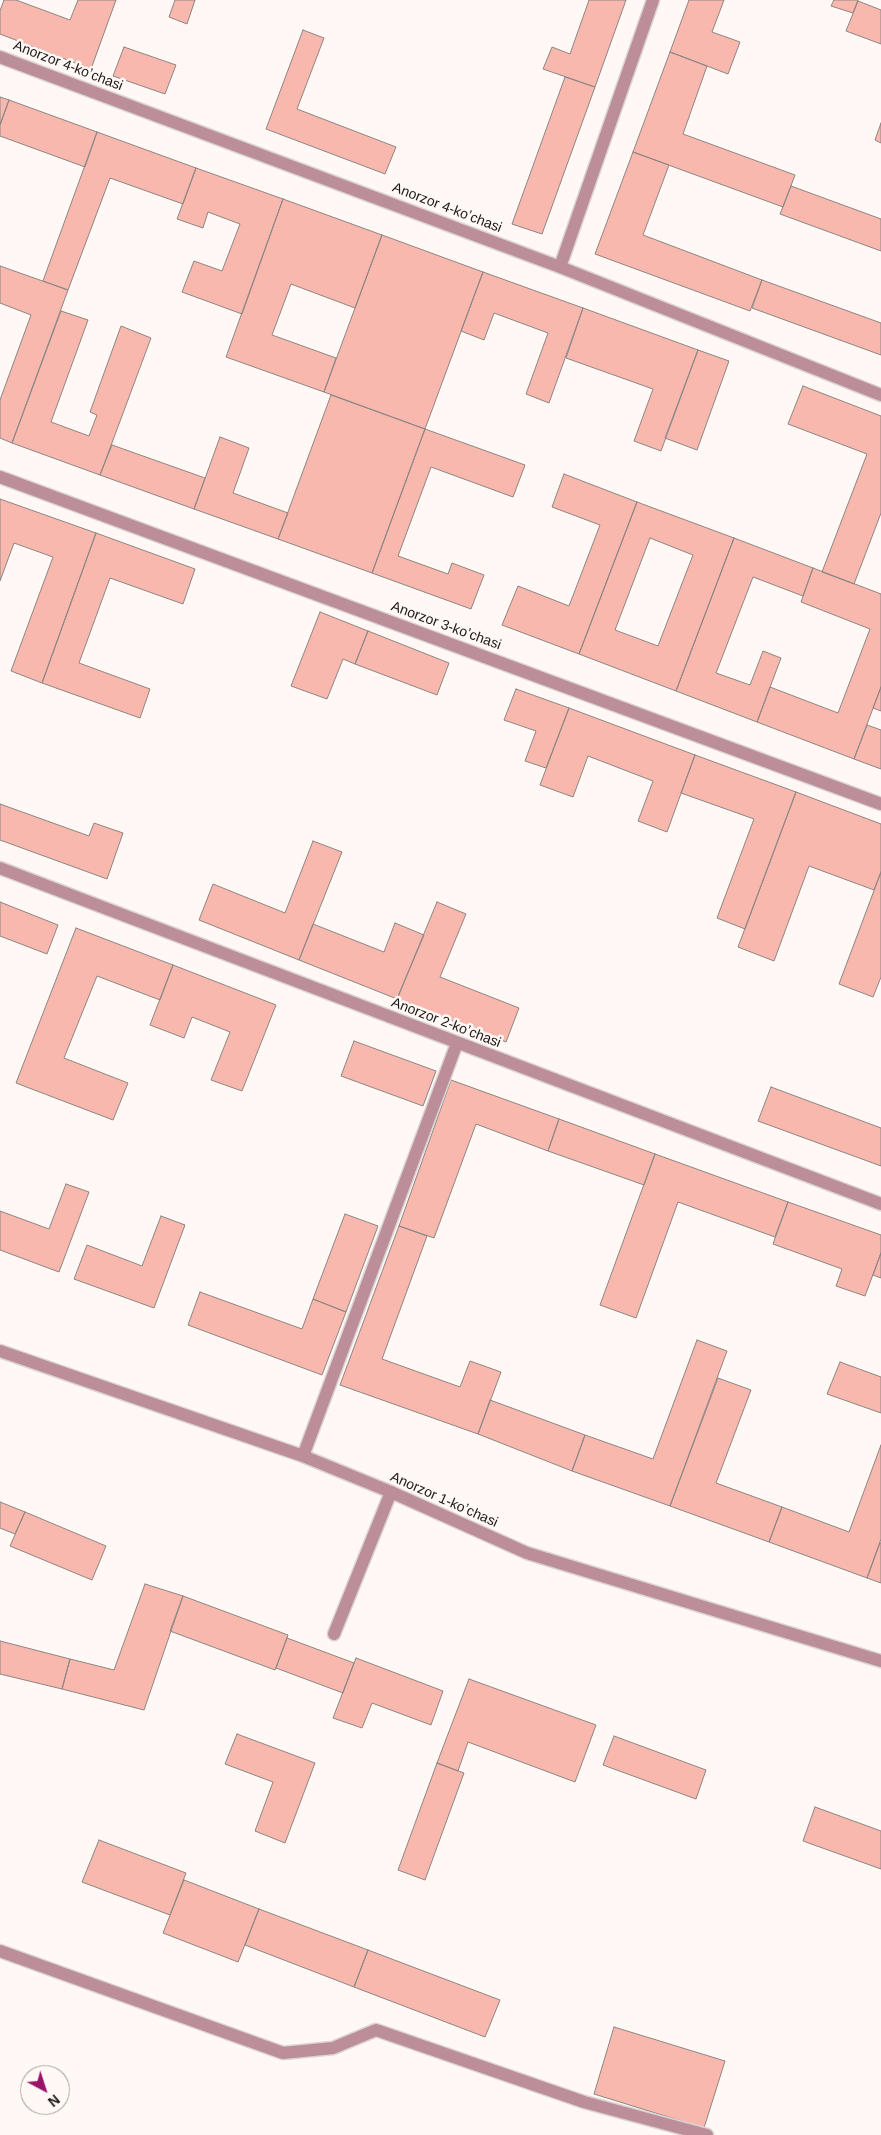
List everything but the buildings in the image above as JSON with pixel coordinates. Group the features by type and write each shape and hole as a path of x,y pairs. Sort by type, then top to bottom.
{"street":[{"path":"560,267 653,0"},
{"name":"Аnorzor 4-koʼchasi","path":"0,57 560,267 881,396"},
{"name":"Аnorzor 3-koʼchasi","path":"0,477 881,804"},
{"name":"Аnorzor 2-koʼchasi","path":"0,868 881,1204"},
{"path":"303,1456 457,1043"},
{"name":"Аnorzor 1-koʼchasi","path":"0,1351 303,1456 391,1492 527,1553 881,1661"},
{"path":"334,1634 391,1492"},
{"path":"0,1951 283,2053 333,2048 376,2030 584,2102 707,2135"}]}
